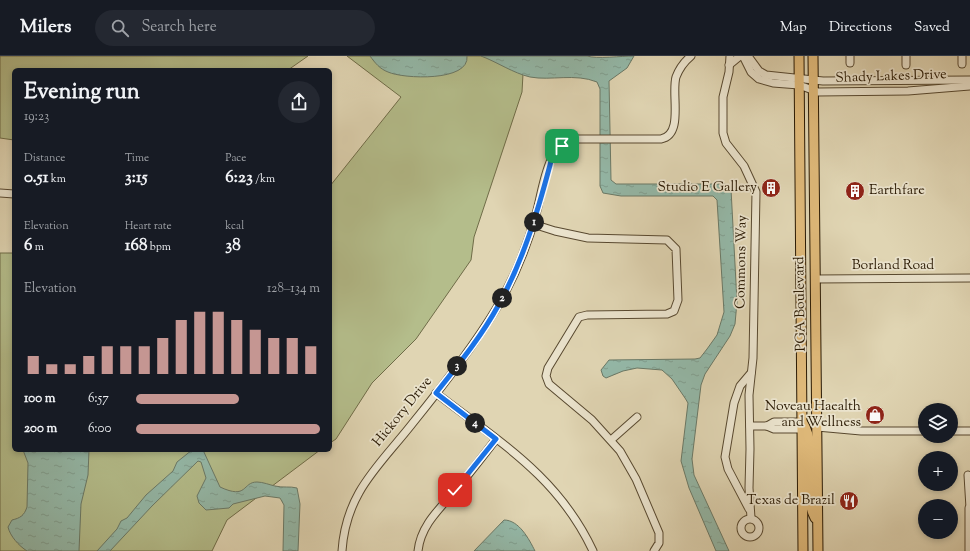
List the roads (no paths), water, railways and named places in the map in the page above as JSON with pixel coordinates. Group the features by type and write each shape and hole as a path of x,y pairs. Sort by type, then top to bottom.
{"main road":[{"name":"PGA Boulevard","path":"799,56 804,551"},
{"name":"PGA Boulevard","path":"813,56 818,551"},
{"path":"801,342 806,370 807,414 810,421 817,427"},
{"path":"802,426 809,438 810,498 812,512 818,523"}],"street":[{"name":"Hickory Drive","path":"342,551 350,511 364,482 473,345 498,306 518,264 533,224 550,165 556,152 574,140 598,138 661,139 672,133 674,128 676,78 681,67 690,56"},
{"name":"Commons Way","path":"730,56 723,97 723,133 726,143 744,166 756,192 753,358 752,373 749,395 749,488 751,515 728,469 725,457 734,403 740,386 752,373"},
{"path":"729,65 740,56"},
{"path":"743,56 751,72 760,79 773,83 813,79"},
{"path":"748,56 759,71 766,75 799,81 813,89"},
{"path":"906,56 906,66"},
{"path":"962,56 962,64"},
{"name":"Shady Lakes Drive","path":"813,79 823,81 970,80"},
{"name":"Shady Lakes Drive","path":"813,89 818,92 902,91 970,86"},
{"path":"0,193 12,194"},
{"path":"533,224 566,234 588,238 667,240 676,249 678,300 674,311 667,314 583,315 576,320 547,372 549,384 577,406 611,440 631,470 658,529 659,543 654,551"},
{"name":"Borland Road","path":"815,279 970,278"},
{"path":"436,393 536,471 553,488 578,522 593,551"},
{"path":"611,440 637,417"},
{"path":"750,426 767,426 774,422 802,426"},
{"path":"817,427 861,430 918,431"},
{"path":"958,431 970,431"},
{"path":"418,551 424,529 432,516 472,471 496,439"},
{"path":"968,475 969,551"}],"water":[{"path":"370,56 467,56 465,64 458,70 447,74 420,77 388,72 378,66"},
{"path":"481,56 634,56 627,68 609,81 611,180 616,184 725,184 731,189 737,302 735,324 730,336 705,374 701,385 692,459 694,475 729,551 716,551 689,488 681,461 688,403 672,379 662,370 637,368 623,371 606,378 603,376 601,370 609,360 700,358 717,335 724,312 717,200 713,196 621,196 603,193 600,186 600,89 597,82 580,78 530,77 517,73"},
{"path":"24,452 89,452 88,475 81,504 79,551 27,551 18,544 11,534 8,527 12,520 25,513 27,507 28,463"},
{"path":"190,452 204,452 220,487 229,491 240,491 252,483 257,482 278,487 297,488 300,504 298,551 283,551 284,505 280,498 265,496 233,504 229,508 206,510 199,503 197,496 206,478 201,462 198,461 152,506 110,551 97,551 117,529 121,521 127,518 146,495 173,471 177,462"},
{"path":"504,520 514,523 523,531 535,551 474,551"}],"place":[{"name":"Studio E Gallery","path":"771,188"},
{"name":"Earthfare","path":"855,191"},
{"name":"Noveau Haealth and Wellness","path":"875,415"},
{"name":"Texas de Brazil","path":"849,501"}]}
